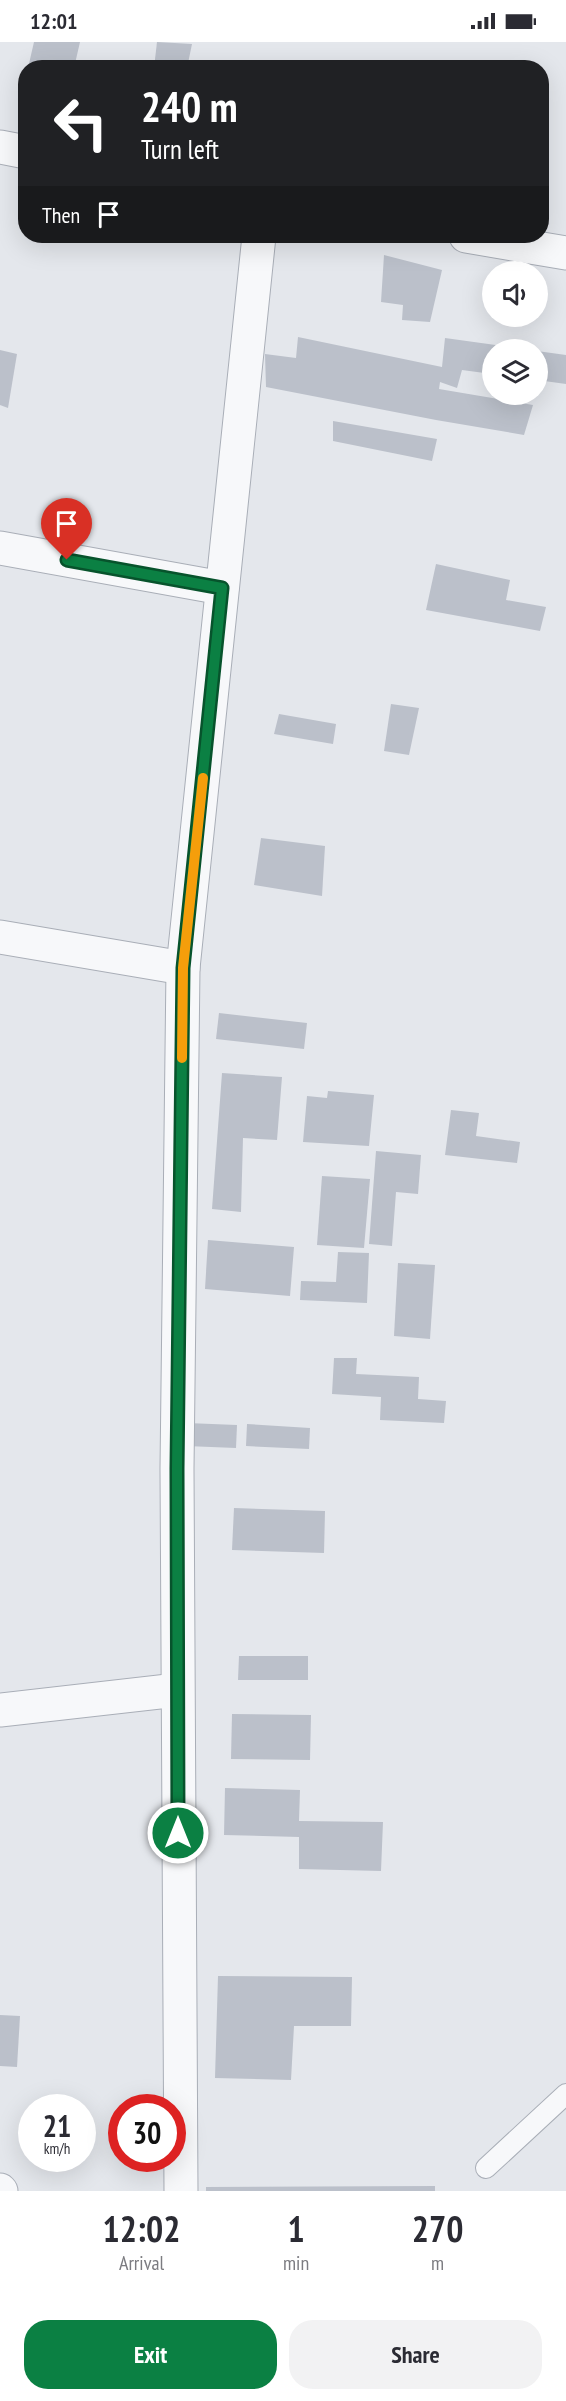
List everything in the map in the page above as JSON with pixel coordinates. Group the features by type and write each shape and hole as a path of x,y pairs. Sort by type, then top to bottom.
{"street":[{"path":"0,147 18,150"},
{"path":"181,2191 177,1457 183,968 258,243"},
{"path":"507,243 566,253"},
{"path":"0,548 222,588"},
{"path":"0,937 183,968"},
{"path":"0,1710 177,1690"}],"lane":[{"path":"486,2168 566,2094"}],"building":[{"path":"34,42 80,42 76,60 30,60"},
{"path":"157,42 192,44 189,60 155,60"},
{"path":"384,255 442,270 430,322 402,320 403,305 381,302"},
{"path":"298,337 442,367 445,338 482,343 482,373 462,370 457,388 440,382 439,389 482,396 482,405 533,405 524,435 266,387 265,354 296,358"},
{"path":"0,350 17,354 8,408 0,405"},
{"path":"548,353 566,355 566,384 548,382"},
{"path":"333,421 437,439 432,461 333,441"},
{"path":"436,564 510,580 506,600 546,607 540,631 426,610"},
{"path":"391,704 419,708 409,755 384,751"},
{"path":"279,714 336,724 333,744 274,734"},
{"path":"261,838 325,846 322,896 254,885"},
{"path":"219,1013 307,1023 304,1049 216,1039"},
{"path":"222,1073 282,1077 277,1140 243,1138 241,1212 212,1209"},
{"path":"328,1091 374,1095 369,1146 303,1142 307,1096 327,1098"},
{"path":"451,1110 479,1113 476,1136 520,1142 517,1163 445,1155"},
{"path":"376,1151 421,1155 418,1194 396,1192 392,1246 369,1244"},
{"path":"322,1176 370,1179 364,1248 317,1245"},
{"path":"208,1240 294,1247 290,1296 205,1289"},
{"path":"338,1252 369,1253 367,1303 300,1300 301,1281 336,1282"},
{"path":"398,1263 435,1265 430,1339 394,1336"},
{"path":"334,1358 357,1358 356,1374 419,1377 418,1399 446,1401 444,1423 380,1420 381,1397 332,1394"},
{"path":"187,1423 237,1425 236,1448 186,1446"},
{"path":"247,1424 310,1428 309,1449 246,1446"},
{"path":"234,1508 325,1511 324,1553 232,1550"},
{"path":"239,1656 308,1656 308,1680 238,1680"},
{"path":"232,1714 311,1715 310,1760 231,1759"},
{"path":"225,1788 300,1790 299,1821 383,1822 381,1871 299,1869 299,1837 224,1835"},
{"path":"218,1976 352,1977 351,2026 294,2026 291,2080 215,2078"},
{"path":"0,2015 20,2016 17,2067 0,2066"},
{"path":"435,2186 435,2191 206,2191 206,2187"}],"slow traffic":[{"path":"182,1058 183,968 203,778"}],"route":[{"path":"67,560 222,588 183,968 177,1469 178,1833"}]}
